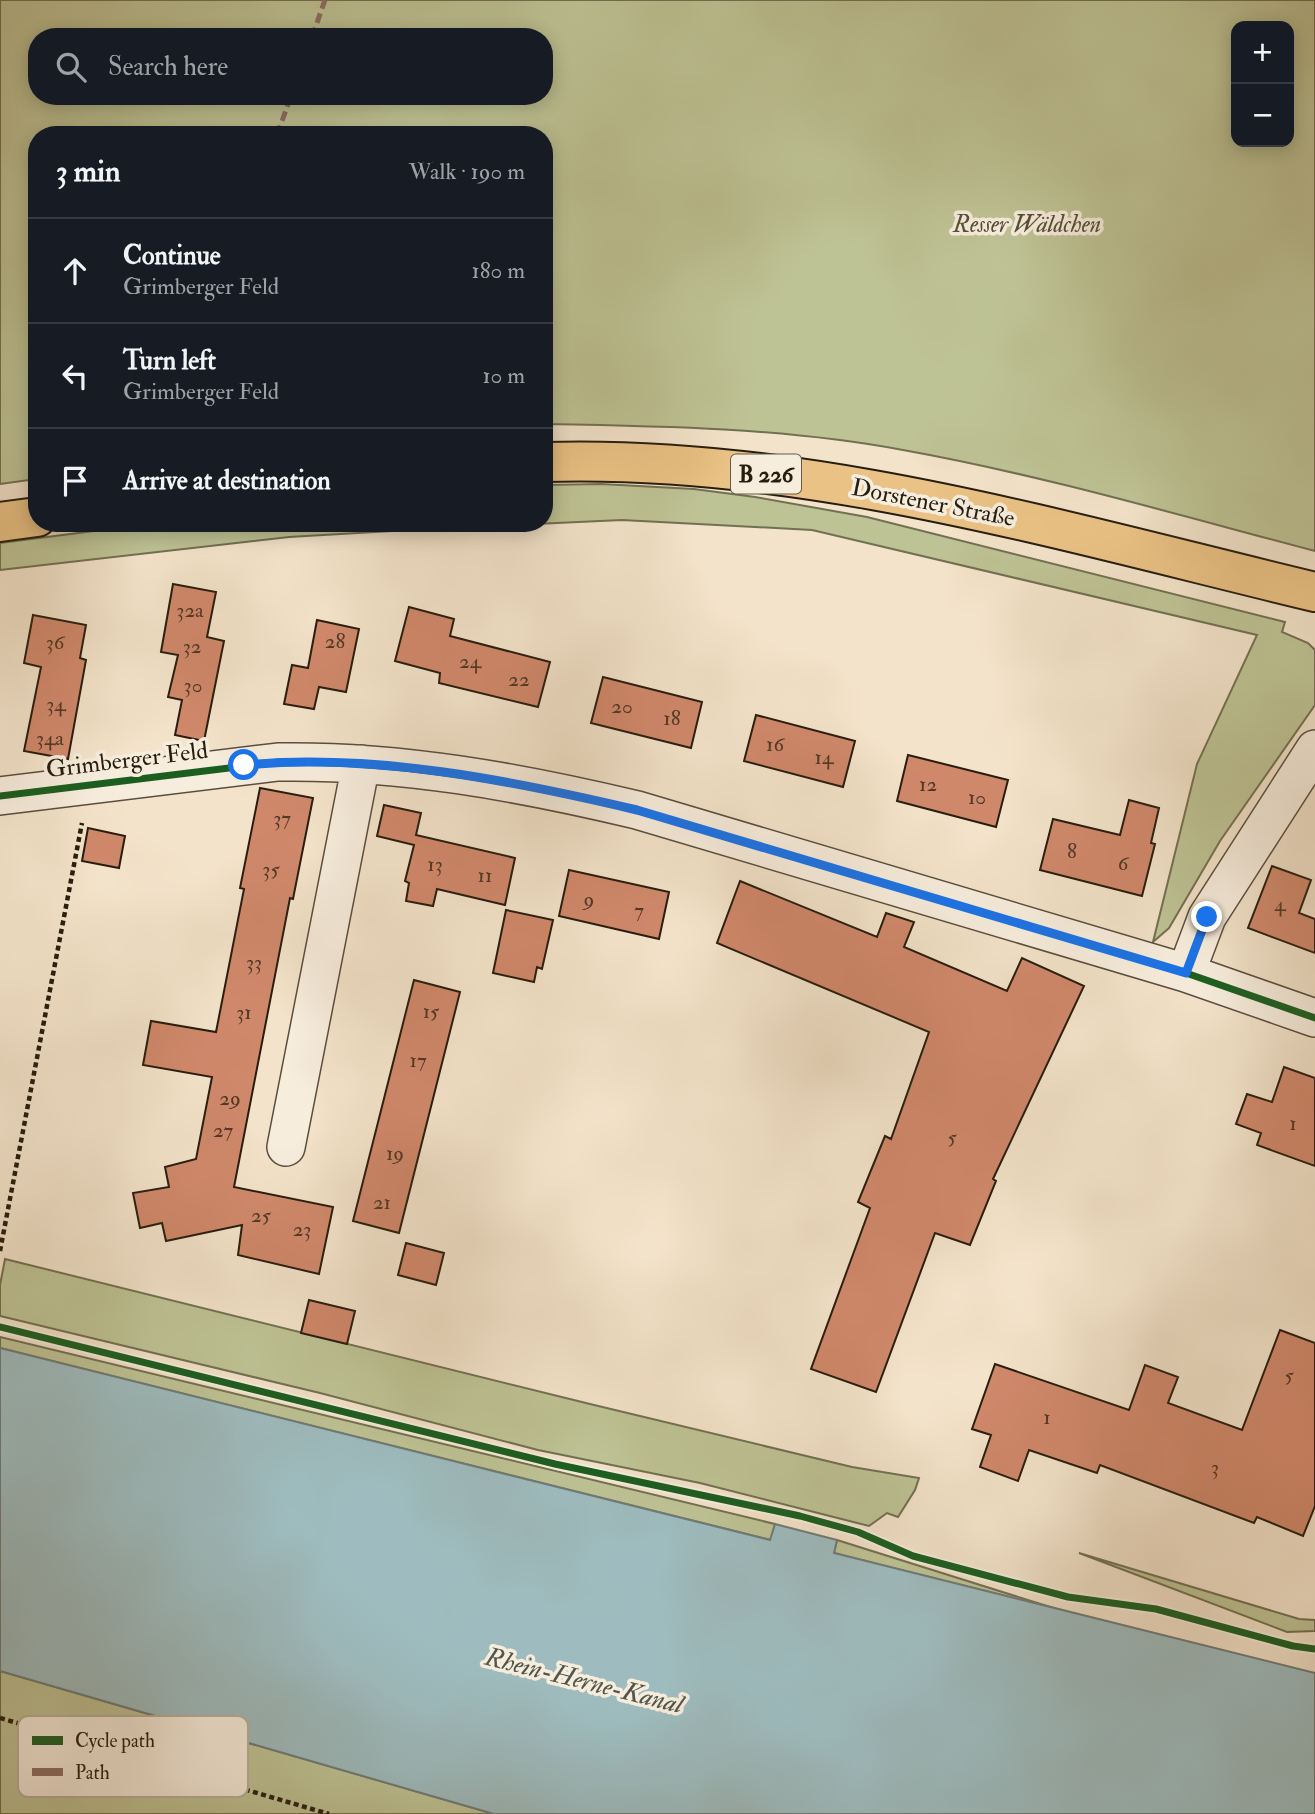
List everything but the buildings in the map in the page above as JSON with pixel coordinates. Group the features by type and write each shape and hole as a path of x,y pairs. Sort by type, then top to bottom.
{"main road":[{"name":"Dorstener Straße","path":"553,462 736,471 887,492 974,510 1315,593"},
{"path":"0,522 28,518"}],"street":[{"path":"1186,973 1207,917 1315,749"},
{"name":"Grimberger Feld","path":"0,796 278,762 319,761 463,775 532,786 637,810 1186,973 1315,1018"},
{"path":"286,1147 361,764"}],"path":[{"path":"0,1251 90,784"},
{"path":"0,1718 18,1723"},
{"path":"248,1790 329,1814"}],"green space":[{"name":"Resser Wäldchen","path":"0,0 1315,0 1315,551 1058,483 903,450 769,433 553,424 553,126 28,126 28,480 0,484"},
{"path":"601,484 694,489 867,517 1285,622 1282,632 1308,643 1315,650 1315,705 1220,841 1169,928 1153,942 1197,764 1257,635 812,530 622,520 553,523 553,485"},
{"path":"86,532 375,532 289,537 0,570 0,543"},
{"path":"5,1259 852,1467 919,1478 915,1490 898,1517 887,1513 869,1526 700,1483 538,1450 320,1393 0,1316 0,1285"},
{"path":"0,1337 775,1524 771,1540 0,1348"},
{"path":"837,1540 1063,1611 834,1553"},
{"path":"1079,1553 1299,1619 1315,1620 1315,1631 1287,1632"},
{"path":"0,1671 155,1716 18,1716 18,1797 248,1797 248,1743 494,1814 0,1814"}],"water":[{"name":"Rhein-Herne-Kanal","path":"0,1348 770,1540 775,1524 837,1540 834,1553 1315,1673 1315,1814 494,1814 248,1743 248,1716 155,1716 0,1671"}],"marked path":[{"path":"315,28 325,0"},
{"path":"280,126 288,105"}],"cycle path":[{"path":"0,796 278,762 369,765 503,782 637,810 1186,973 1315,1018"},
{"path":"0,1327 555,1464 800,1516 858,1532 913,1556 1068,1597 1156,1609 1293,1646 1315,1649"}],"route":[{"path":"244,765 319,761 361,764 463,775 546,788 637,810 1186,973 1207,917"}]}
